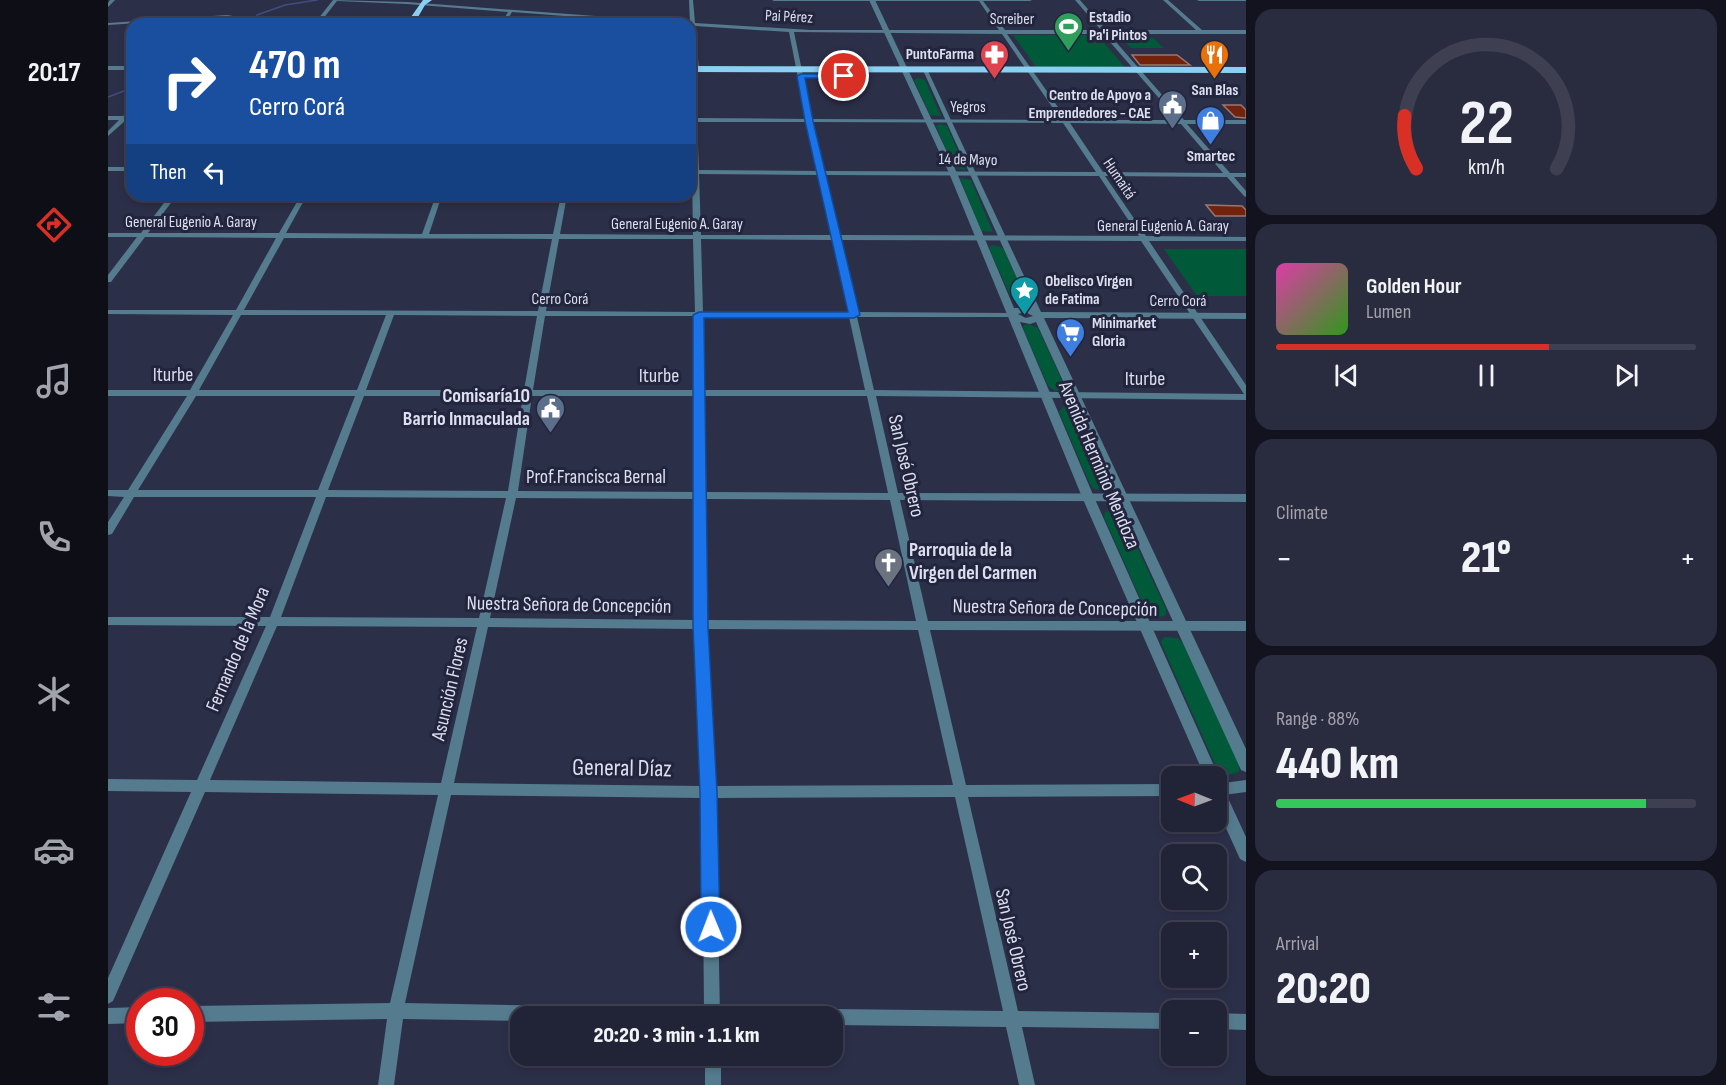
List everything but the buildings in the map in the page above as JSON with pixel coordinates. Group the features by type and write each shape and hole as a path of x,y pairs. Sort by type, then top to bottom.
{"highway":[{"path":"414,18 425,2"},
{"path":"696,72 1140,73 1246,70"},
{"path":"1140,73 1246,77"}],"street":[{"path":"108,6 113,0"},
{"path":"321,18 336,0"},
{"name":"Pai Pérez","path":"336,0 425,2 569,18"},
{"path":"691,18 692,0"},
{"path":"774,0 1030,0"},
{"name":"Avenida Herminio Mendoza","path":"872,0 953,173 1088,497 1207,766"},
{"name":"Humaitá","path":"981,0 1033,73 1246,392"},
{"path":"1077,0 1246,195"},
{"path":"1165,0 1201,32"},
{"path":"1199,0 1246,0"},
{"path":"506,18 510,12"},
{"path":"210,18 227,16 231,18"},
{"path":"108,24 126,23"},
{"name":"Pai Pérez","path":"696,24 791,31 887,33"},
{"name":"San José Obrero","path":"791,31 809,121 925,624 1027,1085"},
{"name":"Screiber","path":"887,33 1246,32"},
{"path":"108,68 126,68"},
{"name":"Avenida Herminio Mendoza","path":"925,73 1246,765"},
{"path":"108,74 126,74"},
{"path":"108,118 126,118"},
{"path":"108,134 126,120"},
{"name":"Yegros","path":"696,120 1246,122"},
{"path":"108,169 126,169"},
{"name":"14 de Mayo","path":"696,172 1246,175"},
{"path":"108,280 170,201"},
{"path":"108,531 240,313 300,201"},
{"path":"425,236 437,201"},
{"name":"Asunción Flores","path":"386,1085 396,1011 512,495 541,314 563,201"},
{"path":"694,201 699,315 700,626 709,792 712,1006"},
{"name":"General Eugenio A. Garay","path":"108,235 1246,239"},
{"name":"Cerro Corá","path":"108,312 1012,315 1028,322 1035,320 1038,315 1246,316"},
{"name":"Fernando de la Mora","path":"108,996 274,620 392,313"},
{"name":"Iturbe","path":"108,393 870,393 1246,397"},
{"name":"Prof.Francisca Bernal","path":"108,493 1246,498"},
{"name":"Nuestra Señora de Concepción","path":"108,621 274,620 700,626 925,624 1246,626"},
{"name":"General Díaz","path":"108,785 447,787 709,792 1161,790"},
{"path":"1227,788 1246,786"},
{"path":"1227,811 1246,854"},
{"path":"204,1014 396,1011 510,1013"},
{"path":"108,1016 126,1015"},
{"path":"843,1017 1161,1020"},
{"path":"1227,1021 1246,1022"},
{"path":"712,1066 713,1085"}],"green space":[{"name":"Estadio Pa'i Pintos","path":"1013,35 1097,35 1125,67 1036,67"},
{"path":"1121,38 1153,38 1164,48 1131,48"},
{"path":"918,78 925,80 941,116 930,115 914,80"},
{"path":"940,124 947,126 966,170 954,168 936,126"},
{"path":"960,178 971,180 993,232 981,231"},
{"path":"992,245 1003,248 1027,300 1026,303 1018,304 1012,300 989,248"},
{"path":"1164,249 1246,249 1246,296 1197,296"},
{"path":"1029,324 1038,328 1065,387 1064,390 1055,391 1048,386 1023,328 1024,325"},
{"path":"1063,407 1072,408 1077,412 1108,484 1105,490 1094,489 1090,484 1059,412"},
{"path":"1111,510 1123,517 1166,609 1166,615 1154,616 1145,609 1104,517 1105,512"},
{"path":"1165,637 1178,638 1184,645 1239,764 1239,772 1227,775 1227,766 1215,764 1161,641"}],"waterway":[{"path":"257,18 257,15 285,5 317,0"},
{"path":"108,97 126,90"}],"place":[{"name":"Estadio Pa'i Pintos","path":"1068,52"},
{"name":"PuntoFarma","path":"995,80"},
{"name":"San Blas","path":"1215,80"},
{"name":"Centro de Apoyo a Emprendedores - CAE","path":"1172,130"},
{"name":"Smartec","path":"1211,146"},
{"name":"Obelisco Virgen de Fatima","path":"1024,316"},
{"name":"Minimarket Gloria","path":"1071,358"},
{"name":"Comisaría10 Barrio Inmaculada","path":"551,434"},
{"name":"Parroquia de la Virgen del Carmen","path":"888,588"}],"route":[{"path":"711,927 709,792 700,626 699,315 854,315 809,121 801,76 844,76"}]}
